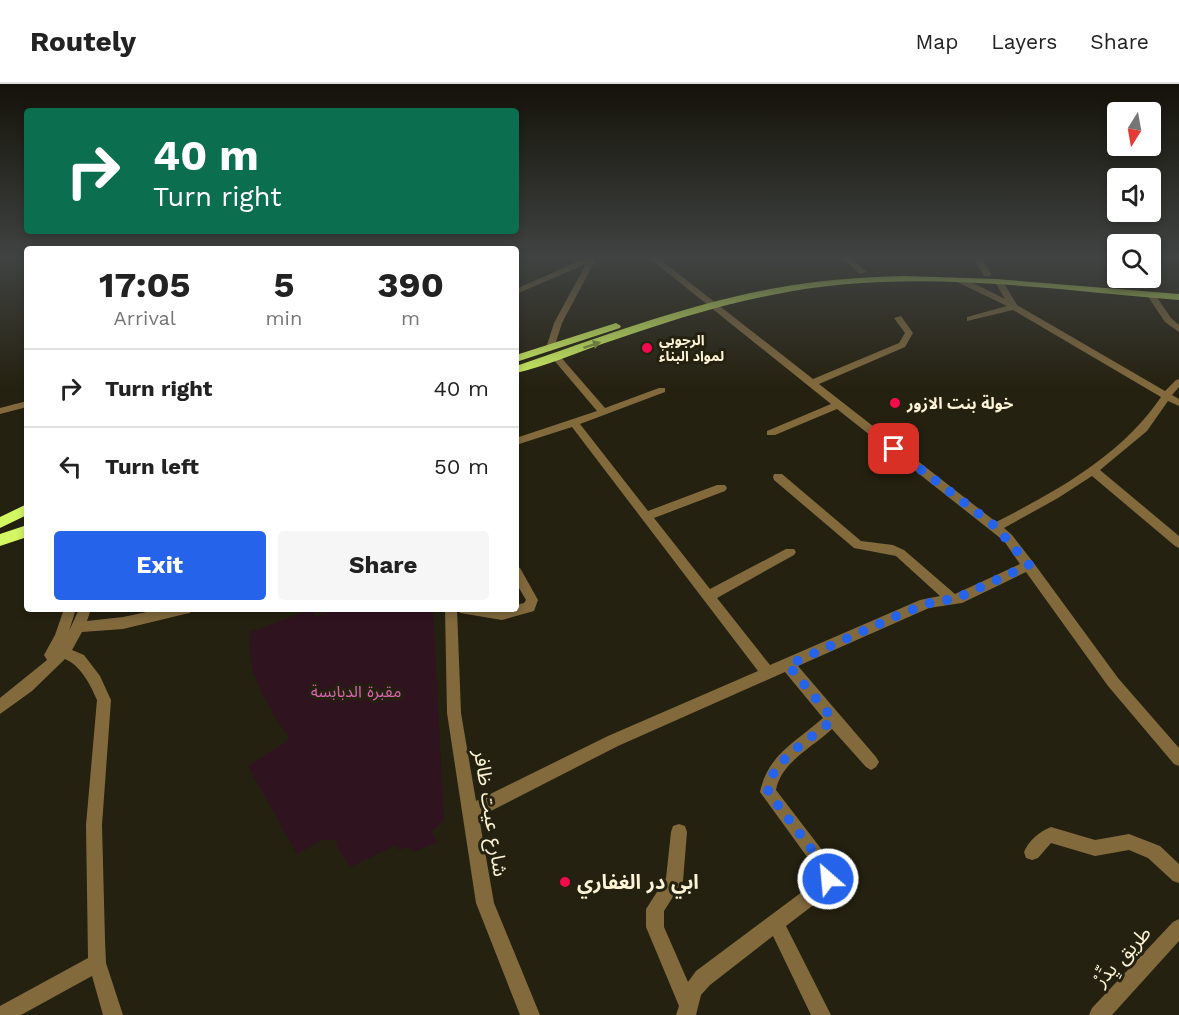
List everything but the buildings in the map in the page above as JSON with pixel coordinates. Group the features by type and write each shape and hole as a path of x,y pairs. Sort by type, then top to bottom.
{"main road":[{"path":"519,358 553,352 716,300"},
{"path":"707,303 722,300"},
{"path":"519,369 553,352"},
{"path":"0,524 24,511"},
{"path":"0,524 24,516"},
{"path":"0,540 24,532"}],"street":[{"path":"570,300 558,323 553,352 603,412"},
{"path":"704,300 996,527 1029,565 1113,682 1179,759"},
{"path":"1001,300 1179,403"},
{"path":"1010,300 1014,307"},
{"path":"1156,300 1168,320 1179,329"},
{"path":"970,319 1014,307"},
{"path":"811,384 902,345 909,333 898,318"},
{"path":"996,527 1034,508 1092,470 1142,430 1179,382"},
{"path":"519,441 662,390"},
{"path":"0,411 24,405"},
{"path":"771,433 837,405"},
{"path":"574,423 767,672"},
{"path":"1092,470 1179,543"},
{"path":"778,477 858,545 893,550 900,554 953,600"},
{"path":"646,516 721,488"},
{"path":"709,596 790,552"},
{"path":"470,813 613,741 767,672 788,665 924,604 938,600 953,600 1029,565"},
{"path":"519,576 532,600 529,607 519,610"},
{"path":"59,651 68,612"},
{"path":"0,706 33,681 79,627 84,612"},
{"path":"79,627 123,623 172,612"},
{"name":"شارع عيت ظافر","path":"451,612 454,713 485,903 530,1015"},
{"path":"484,612 502,615 512,612"},
{"path":"59,651 79,659 95,680 104,700 94,825 97,963 113,1015"},
{"path":"788,665 871,762"},
{"path":"687,1010 693,990 703,978 775,922 825,888 828,879 826,869 768,792 770,777 792,753 833,719"},
{"path":"679,832 674,880 655,909 655,927 687,1010"},
{"path":"1032,852 1046,837 1051,835 1095,848 1129,842 1154,852 1179,875"},
{"path":"775,922 821,1015"},
{"name":"طريق يِدِّرْ","path":"1099,1015 1179,928"},
{"path":"2,1015 97,963"}],"green space":[{"name":"مقبرة الدبابسة","path":"303,612 313,612 316,617 327,612 433,612 444,820 432,831 437,842 414,852 407,847 399,850 396,845 350,867 338,848 336,840 322,840 297,854 248,766 286,742 289,737 259,688 250,659 251,632"}],"place":[{"name":"الرجوبي لمواد البناء","path":"647,348"},
{"name":"خولة بنت الازور","path":"895,403"},
{"name":"ابي در الغفاري","path":"565,882"}],"route":[{"path":"828,879 826,869 768,792 770,777 779,766 833,719 788,665 930,602 953,600 979,590 1029,565 1008,538 996,527 894,449"}]}
